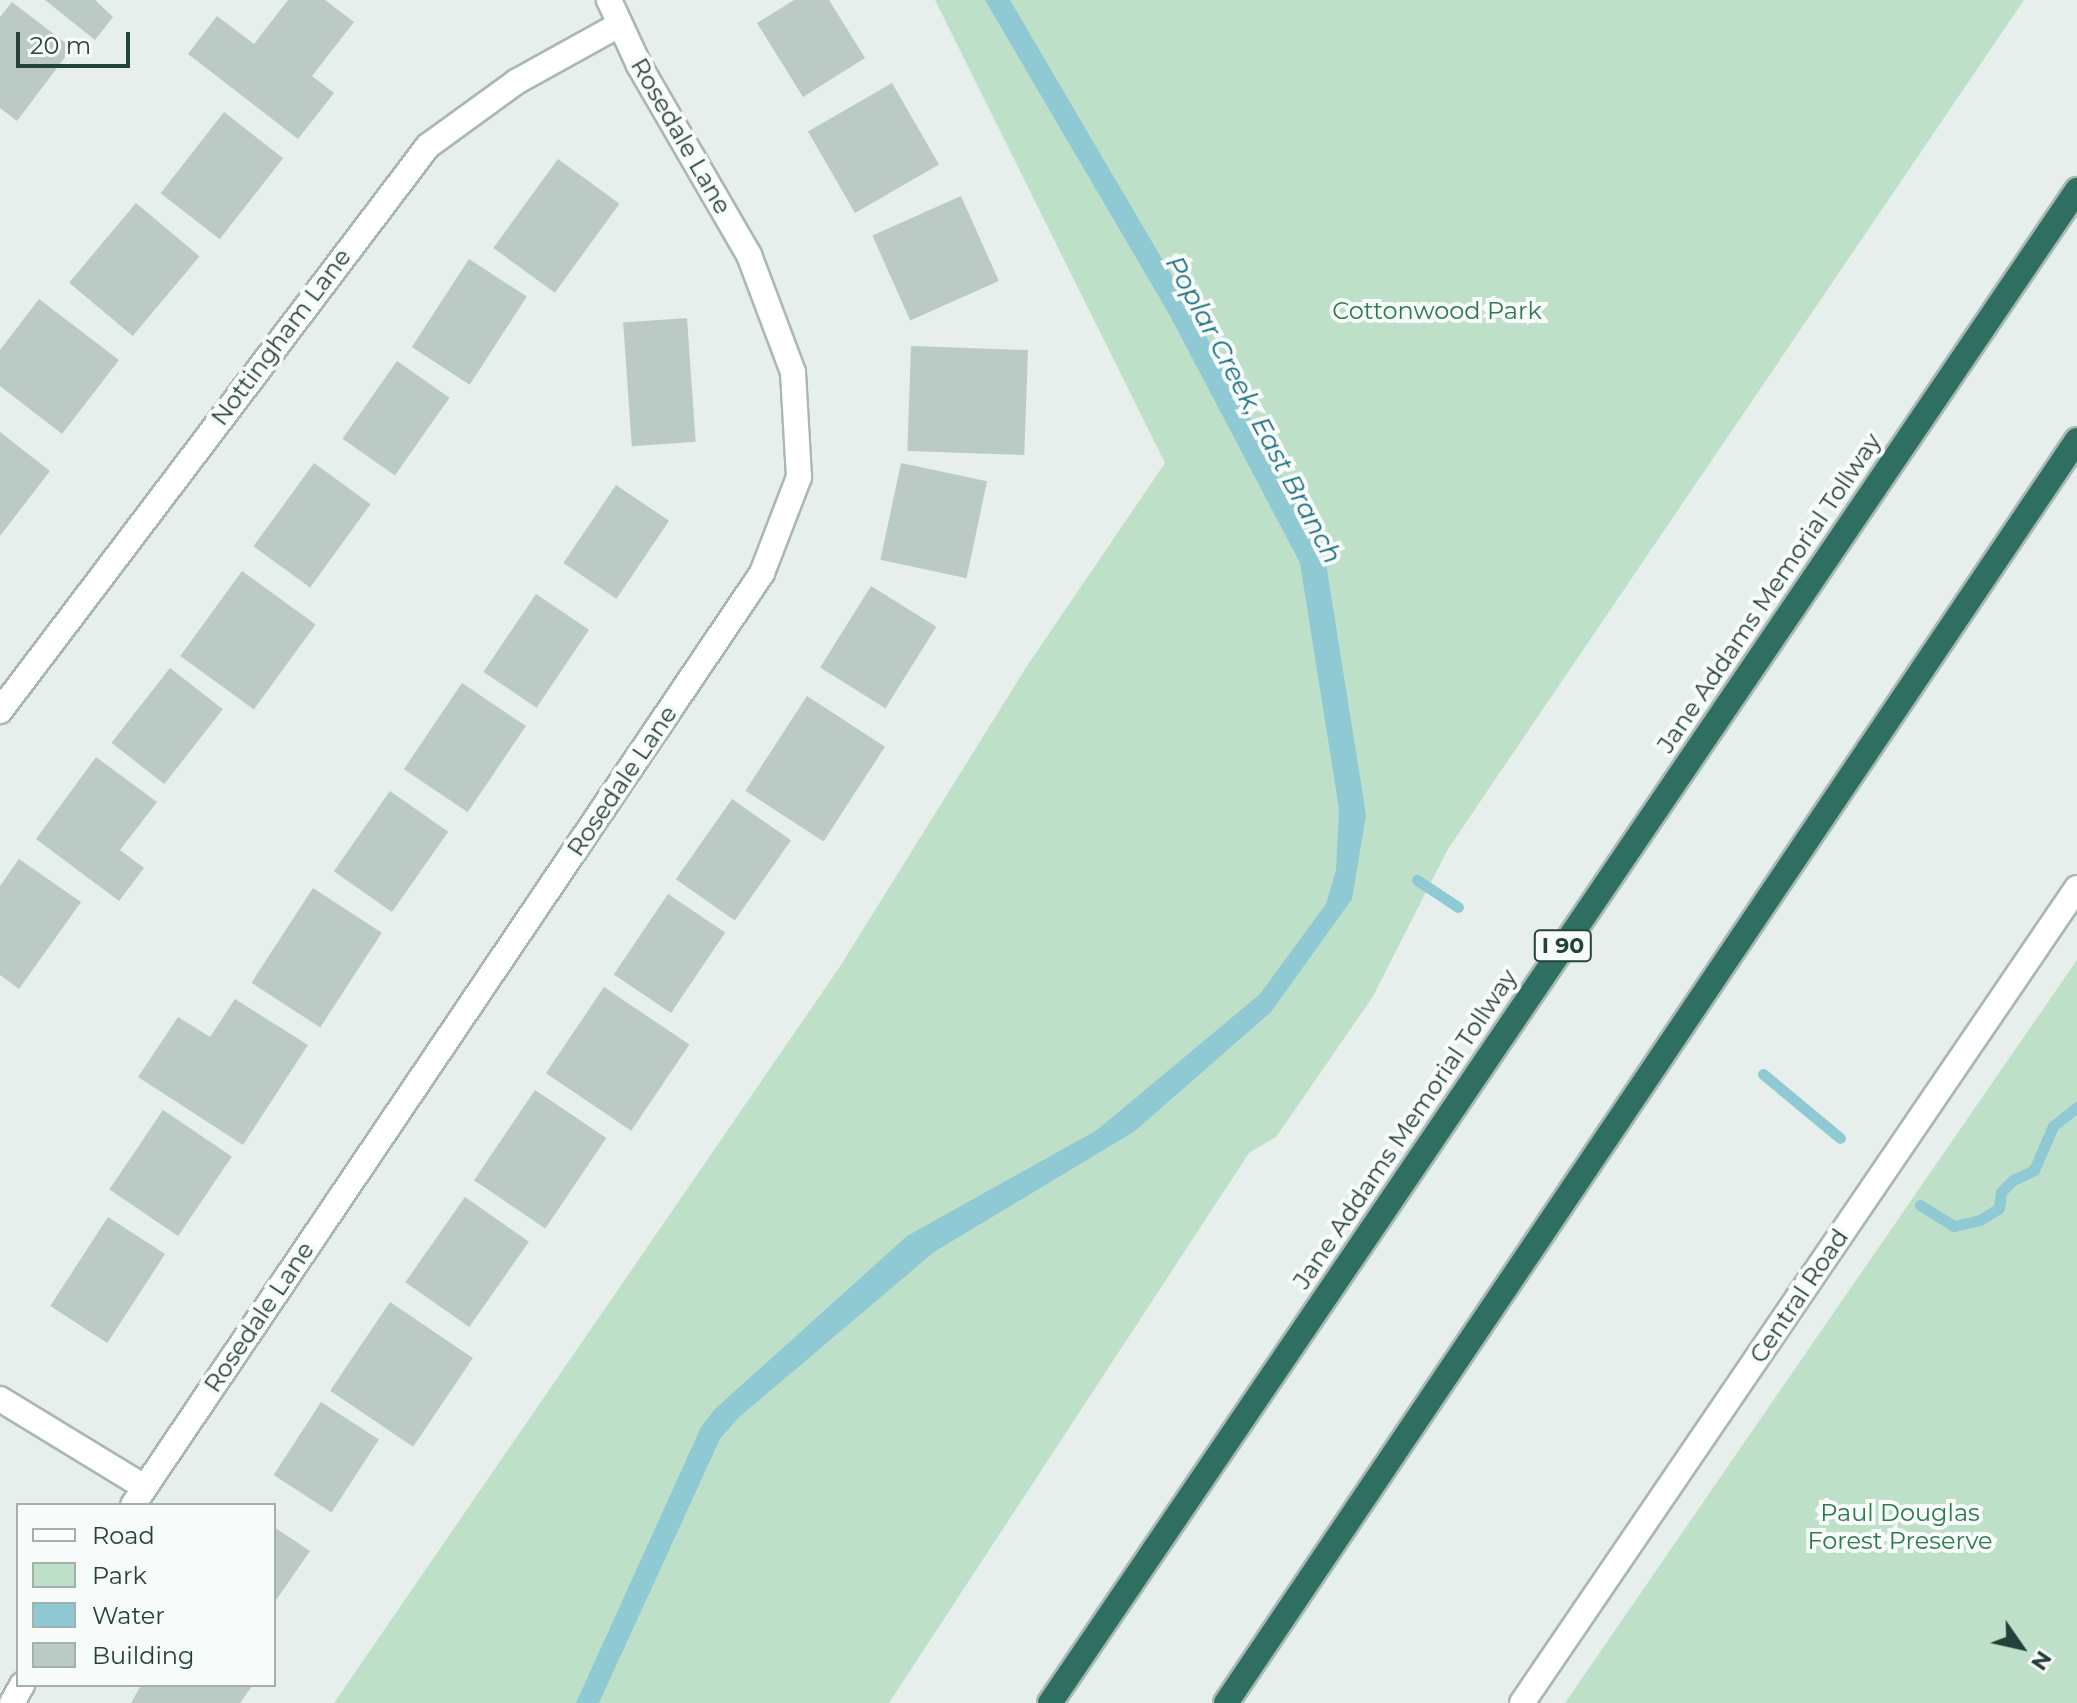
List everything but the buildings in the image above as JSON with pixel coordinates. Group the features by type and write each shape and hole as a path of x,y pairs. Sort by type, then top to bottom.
{"highway":[{"name":"Jane Addams Memorial Tollway","path":"1050,1703 2077,190"},
{"path":"1226,1703 2077,440"}],"street":[{"name":"Rosedale Lane","path":"138,1496 762,573 799,477 793,372 749,255 619,25 609,0"},
{"name":"Nottingham Lane","path":"0,711 428,146 516,82 619,25"},
{"name":"Central Road","path":"1522,1703 2077,888"},
{"path":"0,1399 138,1496"}],"green space":[{"name":"Cottonwood Park","path":"935,0 2024,0 1448,849 1372,998 1276,1137 1249,1153 889,1703 334,1703 839,968 1027,666 1165,463"},
{"name":"Paul Douglas Forest Preserve","path":"2077,960 2077,1703 1565,1703 1779,1392"}],"water":[{"path":"985,0 1010,0 1192,310 1325,557 1366,815 1352,899 1271,1012 1135,1131 934,1252 738,1418 720,1439 599,1703 576,1703 701,1427 715,1409 907,1236 1097,1130 1260,994 1326,904 1336,870 1339,809 1300,563 1169,314"}],"waterway":[{"path":"1417,880 1458,907"},
{"path":"1763,1074 1840,1138"},
{"path":"1920,1205 1954,1226 1980,1220 1999,1208 2001,1192 2013,1180 2034,1170 2053,1126 2077,1107"}],"water label":[{"name":"Poplar Creek, East Branch","path":"1253,410"}]}
